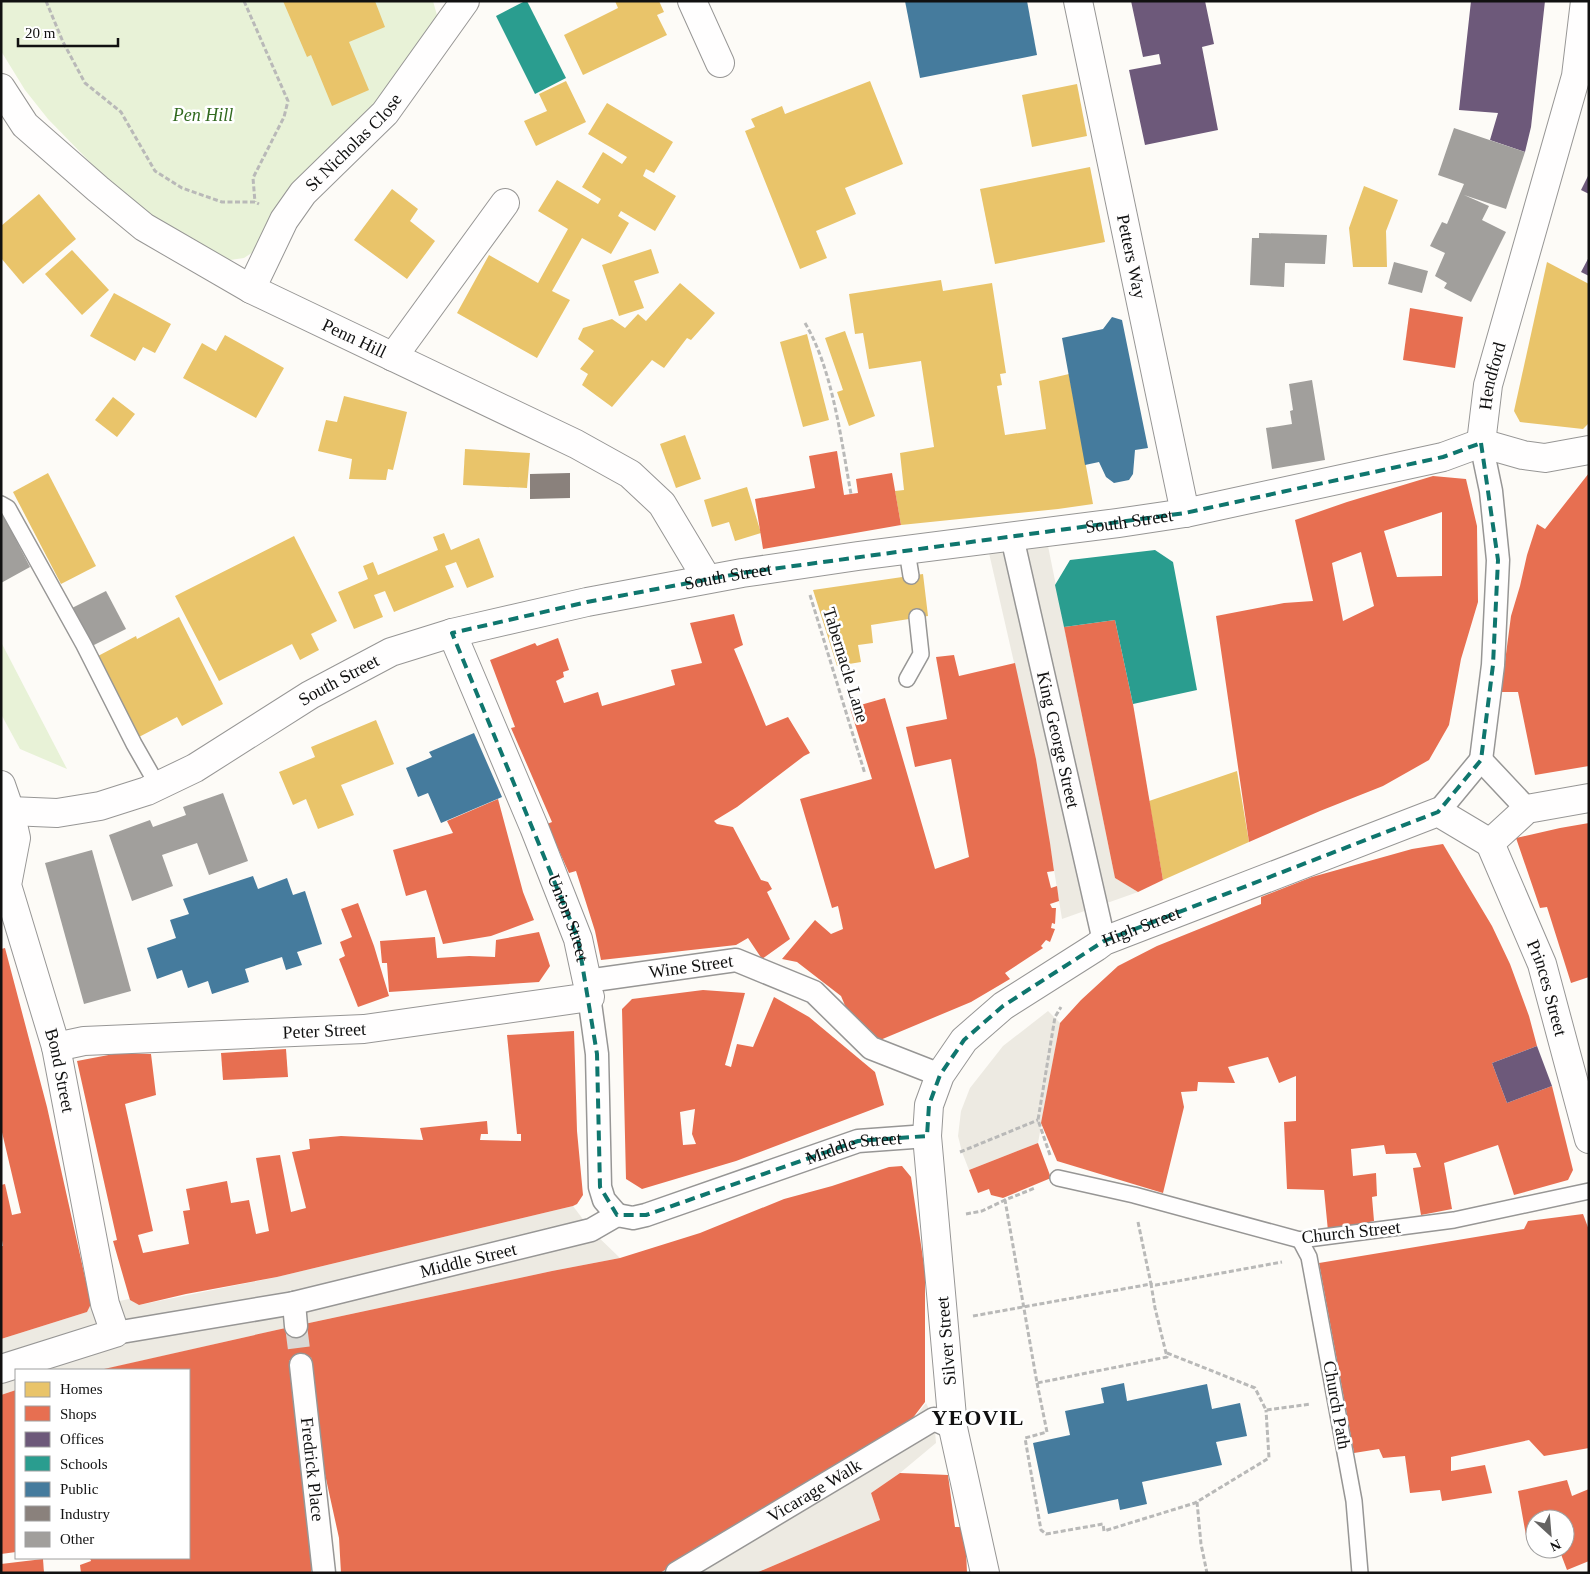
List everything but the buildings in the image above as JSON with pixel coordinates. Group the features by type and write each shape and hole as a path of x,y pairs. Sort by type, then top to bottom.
{"street":[{"name":"St Nicholas Close","path":"250,289 284,220 303,193 385,113 465,1"},
{"path":"692,1 720,63"},
{"name":"Petters Way","path":"1078,1 1185,513"},
{"name":"Hendford","path":"1480,760 1493,665 1498,560 1491,492 1481,443 1488,385 1576,76 1585,1"},
{"name":"Penn Hill","path":"1,88 25,125 144,227 250,289 576,444 630,474 662,504 707,579"},
{"path":"393,357 505,203"},
{"path":"1481,443 1523,455 1544,458 1589,450"},
{"name":"South Street","path":"6,810 57,813 100,806 147,791 195,768 310,695 391,652 452,633 587,602 707,579 801,565 909,563 1012,537 1118,524 1185,513 1443,457 1481,443"},
{"name":"King George Street","path":"1012,537 1104,941"},
{"name":"Union Street","path":"452,633 530,818 578,939 589,989 597,1054 600,1187 604,1200 617,1215"},
{"path":"1480,760 1527,808"},
{"name":"High Street","path":"927,1136 929,1105 940,1075 964,1040 1003,1006 1104,941 1438,812 1480,760"},
{"name":"Bond Street","path":"1,785 6,810 16,838 4,881 56,1047 105,1304 115,1333"},
{"path":"1438,812 1490,843 1527,808 1589,798"},
{"name":"Princes Street","path":"1490,843 1542,964 1589,1139"},
{"name":"Wine Street","path":"589,989 736,960 814,992 870,1048 940,1075"},
{"name":"Peter Street","path":"56,1047 84,1041 364,1029 589,989"},
{"name":"Middle Street","path":"1,1369 115,1333 294,1303 591,1230 617,1215 633,1218 646,1216 858,1141 927,1136"},
{"name":"Silver Street","path":"927,1136 953,1428 985,1573"},
{"path":"294,1303 296,1326"},
{"name":"Fredrick Place","path":"301,1365 324,1573"},
{"name":"Vicarage Walk","path":"677,1573 934,1419 953,1428"}],"lane":[{"path":"1,504 8,508 84,645 134,744 158,786"},
{"path":"907,679 921,654 917,618"},
{"name":"Church Street","path":"1058,1178 1134,1195 1300,1240 1454,1220 1589,1191"},
{"name":"Church Path","path":"1300,1240 1310,1258 1337,1401 1354,1500 1360,1573"}],"path":[{"path":"46,1 63,42 85,83 121,112 155,171 182,188 222,202 255,202 284,220"},
{"path":"244,1 288,101 284,117 252,178 255,202"},
{"path":"805,323 814,338 828,381 839,427 851,494"},
{"name":"Tabernacle Lane","path":"801,565 865,774"},
{"path":"982,1211 1058,1178 1038,1120 1055,1017 1066,1000"},
{"path":"930,1166 1038,1120"},
{"path":"1037,1383 1167,1357 1138,1227 1134,1195"},
{"path":"1005,1200 1023,1308 1047,1432 1025,1438 1041,1530 1046,1534 1103,1524 1104,1531 1197,1502 1269,1458 1266,1410 1256,1388 1166,1353"},
{"path":"987,1314 1151,1284 1156,1285 1258,1265 1310,1258"},
{"path":"1266,1410 1337,1401"},
{"path":"1197,1502 1201,1544 1207,1573"}],"highlighted area":[{"path":"1481,443 1498,560 1493,665 1481,760 1438,812 1104,941 1003,1006 964,1040 940,1075 929,1105 927,1136 858,1141 646,1215 617,1215 600,1187 597,1054 578,939 452,633 587,602 742,573 1185,513 1443,457"}],"green space":[{"name":"Pen Hill","path":"1,1 433,1 440,26 353,137 311,166 290,187 261,242 253,252 244,258 223,261 200,250 122,195 48,119 25,90 1,51"},
{"path":"1,642 67,769 20,749 1,714"}],"shaded area":[{"path":"1048,546 1115,878 1138,892 1062,919 1036,759 989,553"},
{"path":"1048,1011 1060,1023 1038,1143 969,1170 958,1136 961,1111 970,1088 1003,1046"},
{"path":"573,1206 591,1230 620,1258 281,1329 105,1369 15,1369 15,1390 1,1395 1,1339 87,1312 91,1304 105,1304 129,1299 139,1305 277,1277"},
{"path":"926,1403 934,1419 936,1443 900,1473 871,1493 880,1520 756,1573 660,1573 738,1526 896,1440"}],"tunnel":[{"path":"296,1326 301,1365"}],"district":[{"name":"YEOVIL","path":"978,1417"}]}
